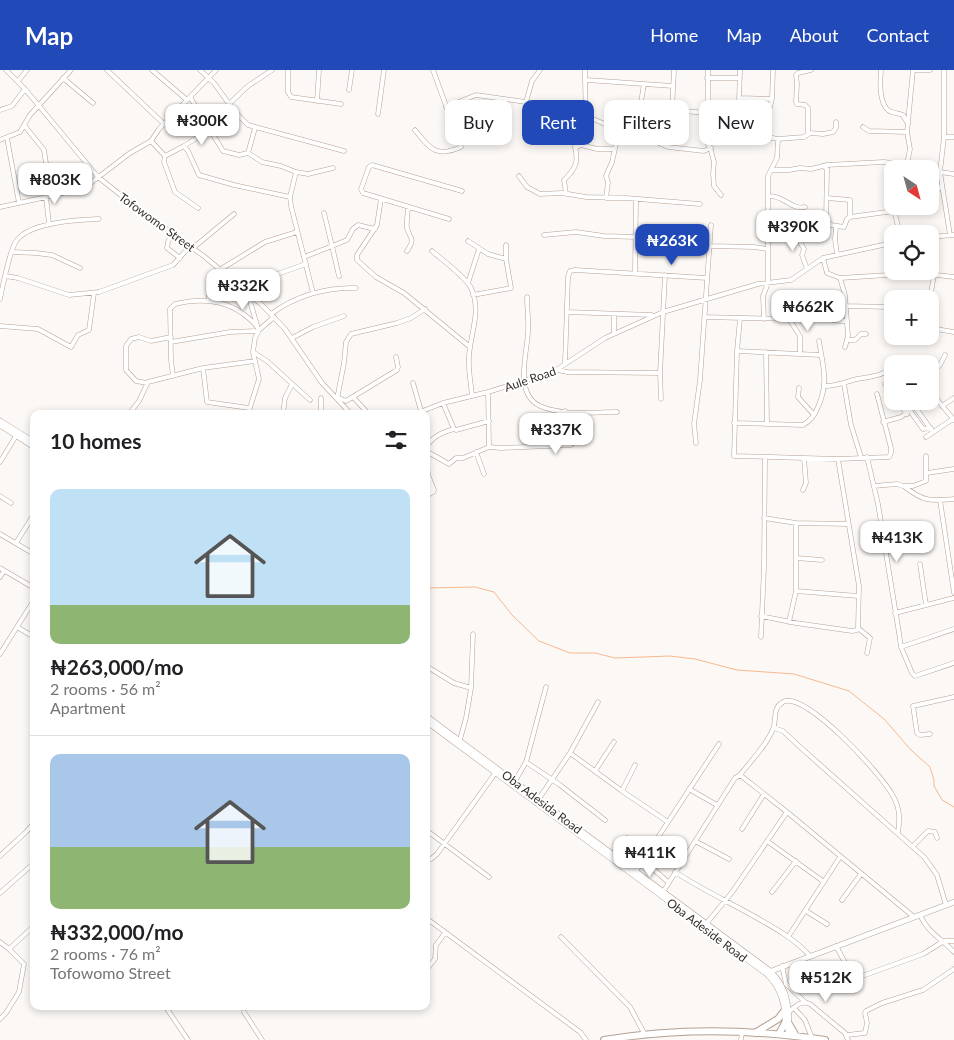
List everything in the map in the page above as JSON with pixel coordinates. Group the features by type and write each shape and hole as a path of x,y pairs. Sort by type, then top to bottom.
{"highway":[{"path":"755,1033 790,1010"},
{"path":"783,1035 787,1024"},
{"path":"787,1024 796,1036"},
{"path":"604,1040 643,1036 667,1037 694,1032 742,1032 825,1040"}],"main road":[{"path":"0,421 16,436 30,445"},
{"path":"0,425 30,440"},
{"name":"Oba Adesida Road","path":"430,719 460,743 515,781 537,801 593,842 613,854 764,966 769,973 776,976 787,997 790,1010"},
{"path":"430,724 460,743 496,774 537,801"},
{"name":"Oba Adeside Road","path":"593,842 769,973 790,1010 787,1024"},
{"path":"769,973 954,902"},
{"path":"764,966 782,967"},
{"path":"776,976 782,967"}],"street":[{"name":"Tofowomo Street","path":"6,70 39,105 98,177 246,289 292,338 312,370 346,410"},
{"path":"18,81 27,70"},
{"path":"0,140 18,134 39,105 71,70"},
{"path":"107,70 164,124"},
{"path":"152,70 188,99 223,151 239,155 248,154 262,162 308,174 333,168"},
{"path":"200,70 209,78 244,122 255,128 344,151"},
{"path":"0,207 48,197 87,186 137,148 152,141 164,124 216,70"},
{"path":"229,104 248,86 272,70"},
{"path":"288,70 287,87 289,95 295,99 341,104"},
{"path":"316,100 319,70"},
{"path":"350,90 352,70"},
{"path":"378,114 384,70"},
{"path":"433,70 445,104"},
{"path":"512,100 526,102 532,82 540,70"},
{"path":"585,70 586,100"},
{"path":"674,70 672,110 699,112"},
{"path":"707,100 708,70"},
{"path":"740,70 740,98 772,99 773,70"},
{"path":"808,134 807,107 796,102 796,75 811,70"},
{"path":"881,70 880,80 885,106 890,111 903,115 908,126"},
{"path":"907,160 910,149 908,126 913,70 930,70"},
{"path":"939,236 952,235 940,172 944,137 944,70"},
{"path":"63,78 93,103"},
{"path":"707,78 740,78"},
{"path":"585,79 672,86"},
{"path":"642,100 644,84"},
{"path":"0,110 12,106 25,89"},
{"path":"464,100 476,95 512,100"},
{"path":"772,138 802,138 810,133 824,134 833,132 836,128 836,122"},
{"path":"24,125 44,150 49,224"},
{"path":"863,127 869,131 908,132"},
{"path":"248,154 255,128"},
{"path":"165,156 209,130"},
{"path":"415,130 428,147 434,150 443,151 461,148 461,145"},
{"path":"944,137 954,137"},
{"path":"7,138 18,203"},
{"path":"764,319 764,293 768,283 768,176 777,158 778,139"},
{"path":"152,141 165,156"},
{"path":"566,194 564,181 573,172 576,165 575,145"},
{"path":"575,148 581,145 597,149 614,149"},
{"path":"606,198 608,182 606,176 612,162 615,145"},
{"path":"663,145 704,151 711,148"},
{"path":"709,145 715,164 713,173 714,186 721,195"},
{"path":"184,146 199,174 234,185 290,197"},
{"path":"165,156 164,162 175,192 198,208"},
{"path":"771,170 811,169 827,165 884,162"},
{"path":"449,219 381,200 362,191 369,167 371,165 462,191"},
{"path":"823,166 827,169 827,198 827,221 836,227 845,227 850,217 850,200 827,198"},
{"path":"296,172 290,197 313,293"},
{"path":"940,172 954,174"},
{"path":"519,176 527,187 535,193 543,195 566,194 586,197 700,204"},
{"path":"769,196 775,195 798,209 805,207"},
{"path":"635,273 636,199"},
{"path":"381,200 375,229 357,255 358,260 376,277 404,292 470,347"},
{"path":"407,251 412,238 408,228 408,207"},
{"path":"850,217 884,210"},
{"path":"324,213 339,276"},
{"path":"0,268 18,278 70,294 94,293 108,290 126,281 173,265 192,247 234,214"},
{"path":"0,298 12,252 16,242 22,236 49,224 98,218"},
{"path":"304,257 347,240 353,229 358,225 375,229"},
{"path":"696,443 694,424 700,380 710,225"},
{"path":"836,227 837,254"},
{"path":"799,230 801,244 804,249 802,257 807,269"},
{"path":"208,300 221,269 265,242 297,232"},
{"path":"544,234 572,232 604,236 636,236"},
{"path":"172,233 168,242 168,248 180,258"},
{"path":"468,241 494,257 506,259"},
{"name":"Aule Road","path":"424,410 443,403 524,382 558,370 565,363 614,334 663,312 758,284 791,280 823,258 884,245"},
{"path":"473,295 511,288 506,259 506,246"},
{"path":"710,246 767,249"},
{"path":"468,283 479,249"},
{"path":"432,251 468,283 473,295 476,315 469,363 472,396"},
{"path":"12,252 52,255 80,268"},
{"path":"823,258 826,273 840,278 884,275"},
{"path":"258,329 246,289 270,276 306,264"},
{"path":"565,363 568,277 570,271 707,278"},
{"path":"661,399 660,373 665,275"},
{"path":"939,276 954,277"},
{"path":"840,278 844,290 848,340 845,347"},
{"path":"758,284 764,293"},
{"path":"203,368 207,402 249,408 259,379 253,352 258,329 287,303 313,293 331,289 356,288"},
{"path":"0,326 38,329 71,347 78,335 89,330 94,293"},
{"path":"527,297 528,332 524,382 526,391 535,403 550,409 565,411 616,412"},
{"path":"173,376 170,309 172,305 208,300 233,307 258,329"},
{"path":"845,306 884,307"},
{"path":"396,357 398,369 345,401 337,398 346,342 350,334 397,324 425,309"},
{"path":"567,312 655,315"},
{"path":"614,314 614,334"},
{"path":"292,338 313,327 344,316"},
{"path":"704,317 789,319 812,316 846,321"},
{"path":"740,319 737,351 734,456 838,459 886,457 890,455 890,448 877,394"},
{"path":"789,319 800,336 800,353"},
{"path":"255,361 203,368 147,383 136,381 126,369 127,343 137,337 151,341 258,329"},
{"path":"939,330 954,332"},
{"path":"848,340 855,340 861,334 866,334"},
{"path":"734,423 803,425 814,415 823,396 825,386 819,341"},
{"path":"737,351 821,354"},
{"path":"253,352 267,361 310,400"},
{"path":"766,352 767,424"},
{"path":"939,366 945,355"},
{"path":"558,370 567,372 660,373"},
{"path":"825,386 844,384 884,372"},
{"path":"132,410 147,383"},
{"path":"414,383 421,410"},
{"path":"284,410 285,398 292,384"},
{"path":"844,384 850,425 861,457"},
{"path":"799,388 798,397 814,415"},
{"path":"488,392 489,447"},
{"path":"353,397 364,410"},
{"path":"321,398 321,410"},
{"path":"942,406 954,398"},
{"path":"926,437 932,430 954,420 939,402"},
{"path":"443,403 454,429"},
{"path":"883,422 897,418 911,410"},
{"path":"917,410 932,430"},
{"path":"430,453 449,464 458,457 463,458 489,447 571,445 573,442 565,411"},
{"path":"908,412 923,429 932,430"},
{"path":"430,442 434,438 454,429 458,430 489,421"},
{"path":"0,462 16,436"},
{"path":"476,452 484,474"},
{"path":"874,486 897,484 911,486 926,481 926,456"},
{"path":"761,637 764,457"},
{"path":"867,457 874,486 902,647 913,676 954,663"},
{"path":"803,490 806,484 804,458"},
{"path":"838,459 859,586 858,628"},
{"path":"927,473 954,469"},
{"path":"430,480 433,492"},
{"path":"905,486 923,499 954,499"},
{"path":"911,486 913,493"},
{"path":"430,489 433,492"},
{"path":"0,496 11,503"},
{"path":"940,500 954,593"},
{"path":"764,518 796,523 848,524"},
{"path":"790,622 796,591 796,523"},
{"path":"16,543 30,524"},
{"path":"0,534 30,552"},
{"path":"796,558 822,560"},
{"path":"920,564 926,605"},
{"path":"0,577 2,569 30,586"},
{"path":"796,591 858,596"},
{"path":"895,613 954,598"},
{"path":"0,654 30,606"},
{"path":"761,616 852,631 858,628"},
{"path":"17,627 30,635"},
{"path":"858,628 870,638 867,653"},
{"path":"902,647 954,629"},
{"path":"460,743 471,688 473,634"},
{"path":"430,668 454,683 471,688"},
{"path":"515,781 526,762 546,687"},
{"path":"930,734 920,735 917,733 913,706 954,697"},
{"path":"663,892 735,778 740,776 774,728 774,716 778,706 789,700 801,704 824,721 861,756 887,786 898,808 898,833"},
{"path":"537,801 570,753 598,702"},
{"path":"774,728 783,731 913,846 934,868 946,905"},
{"path":"595,771 614,742"},
{"path":"636,871 719,744"},
{"path":"570,753 668,822"},
{"path":"526,762 605,820"},
{"path":"622,791 635,765"},
{"path":"430,859 433,858 496,774"},
{"path":"740,776 914,918"},
{"path":"689,789 717,805"},
{"path":"742,829 764,794"},
{"path":"706,924 726,901 786,812"},
{"path":"0,856 30,828"},
{"path":"913,846 928,832 935,832 937,838"},
{"path":"430,833 489,877"},
{"path":"613,854 623,840 627,838 649,851"},
{"path":"767,841 824,882"},
{"path":"695,842 729,859"},
{"path":"788,937 840,857"},
{"path":"643,860 668,882"},
{"path":"772,892 796,861"},
{"path":"0,893 30,867"},
{"path":"675,872 788,937 810,956"},
{"path":"842,900 861,874"},
{"path":"806,911 827,924"},
{"path":"920,915 930,932 944,941 954,952"},
{"path":"430,921 580,1032 586,1040"},
{"path":"9,950 30,930"},
{"path":"430,965 435,959 436,945 445,933"},
{"path":"561,937 630,1008 643,1036"},
{"path":"836,946 854,979 923,954 944,941 954,941"},
{"path":"0,942 24,962 19,992 0,1019"},
{"path":"782,967 786,984 805,1002 821,1012 847,1038 865,1033 867,1023 864,1013 866,1011 922,990 954,969"},
{"path":"805,1002 799,1003 790,1010 805,1020 812,1038"},
{"path":"168,1010 188,1040"},
{"path":"244,1012 262,1040"},
{"path":"740,1040 742,1032"}],"waterway":[{"path":"430,588 475,587 494,592 512,615 539,641 570,653 595,653 615,658 670,656 695,659 737,670 794,674 849,691 884,719 911,750 930,767 934,786 942,800 954,807"}]}
